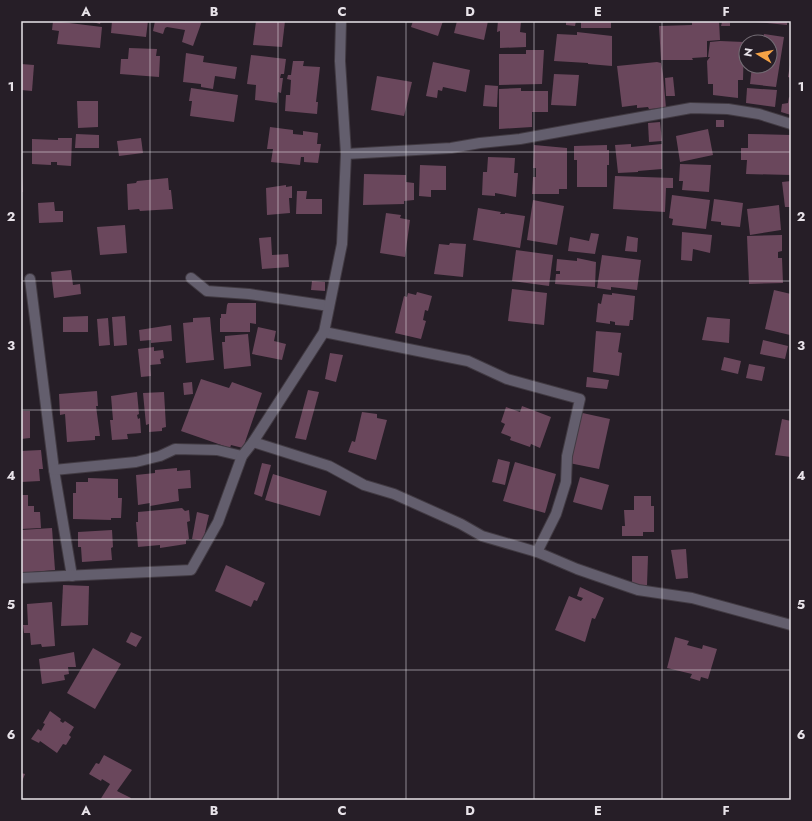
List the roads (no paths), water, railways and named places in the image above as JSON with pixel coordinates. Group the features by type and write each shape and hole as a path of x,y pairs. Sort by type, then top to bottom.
{"street":[{"path":"21,578 191,570 218,522 242,456 253,442 324,332 342,244 346,154 340,61 341,21"},
{"path":"346,154 451,148 480,143 520,139 691,108 728,110 759,114 791,124"},
{"path":"191,278 207,292 249,294 329,306"},
{"path":"30,279 54,470 72,576"},
{"path":"324,332 468,361 507,379 580,399 567,456 566,482 556,514 537,552"},
{"path":"253,442 323,463 364,485 394,494 461,524 482,536 537,552 577,569 638,590 692,598 791,625"},
{"path":"54,470 136,462 160,456 175,449 217,450 242,456"}]}
